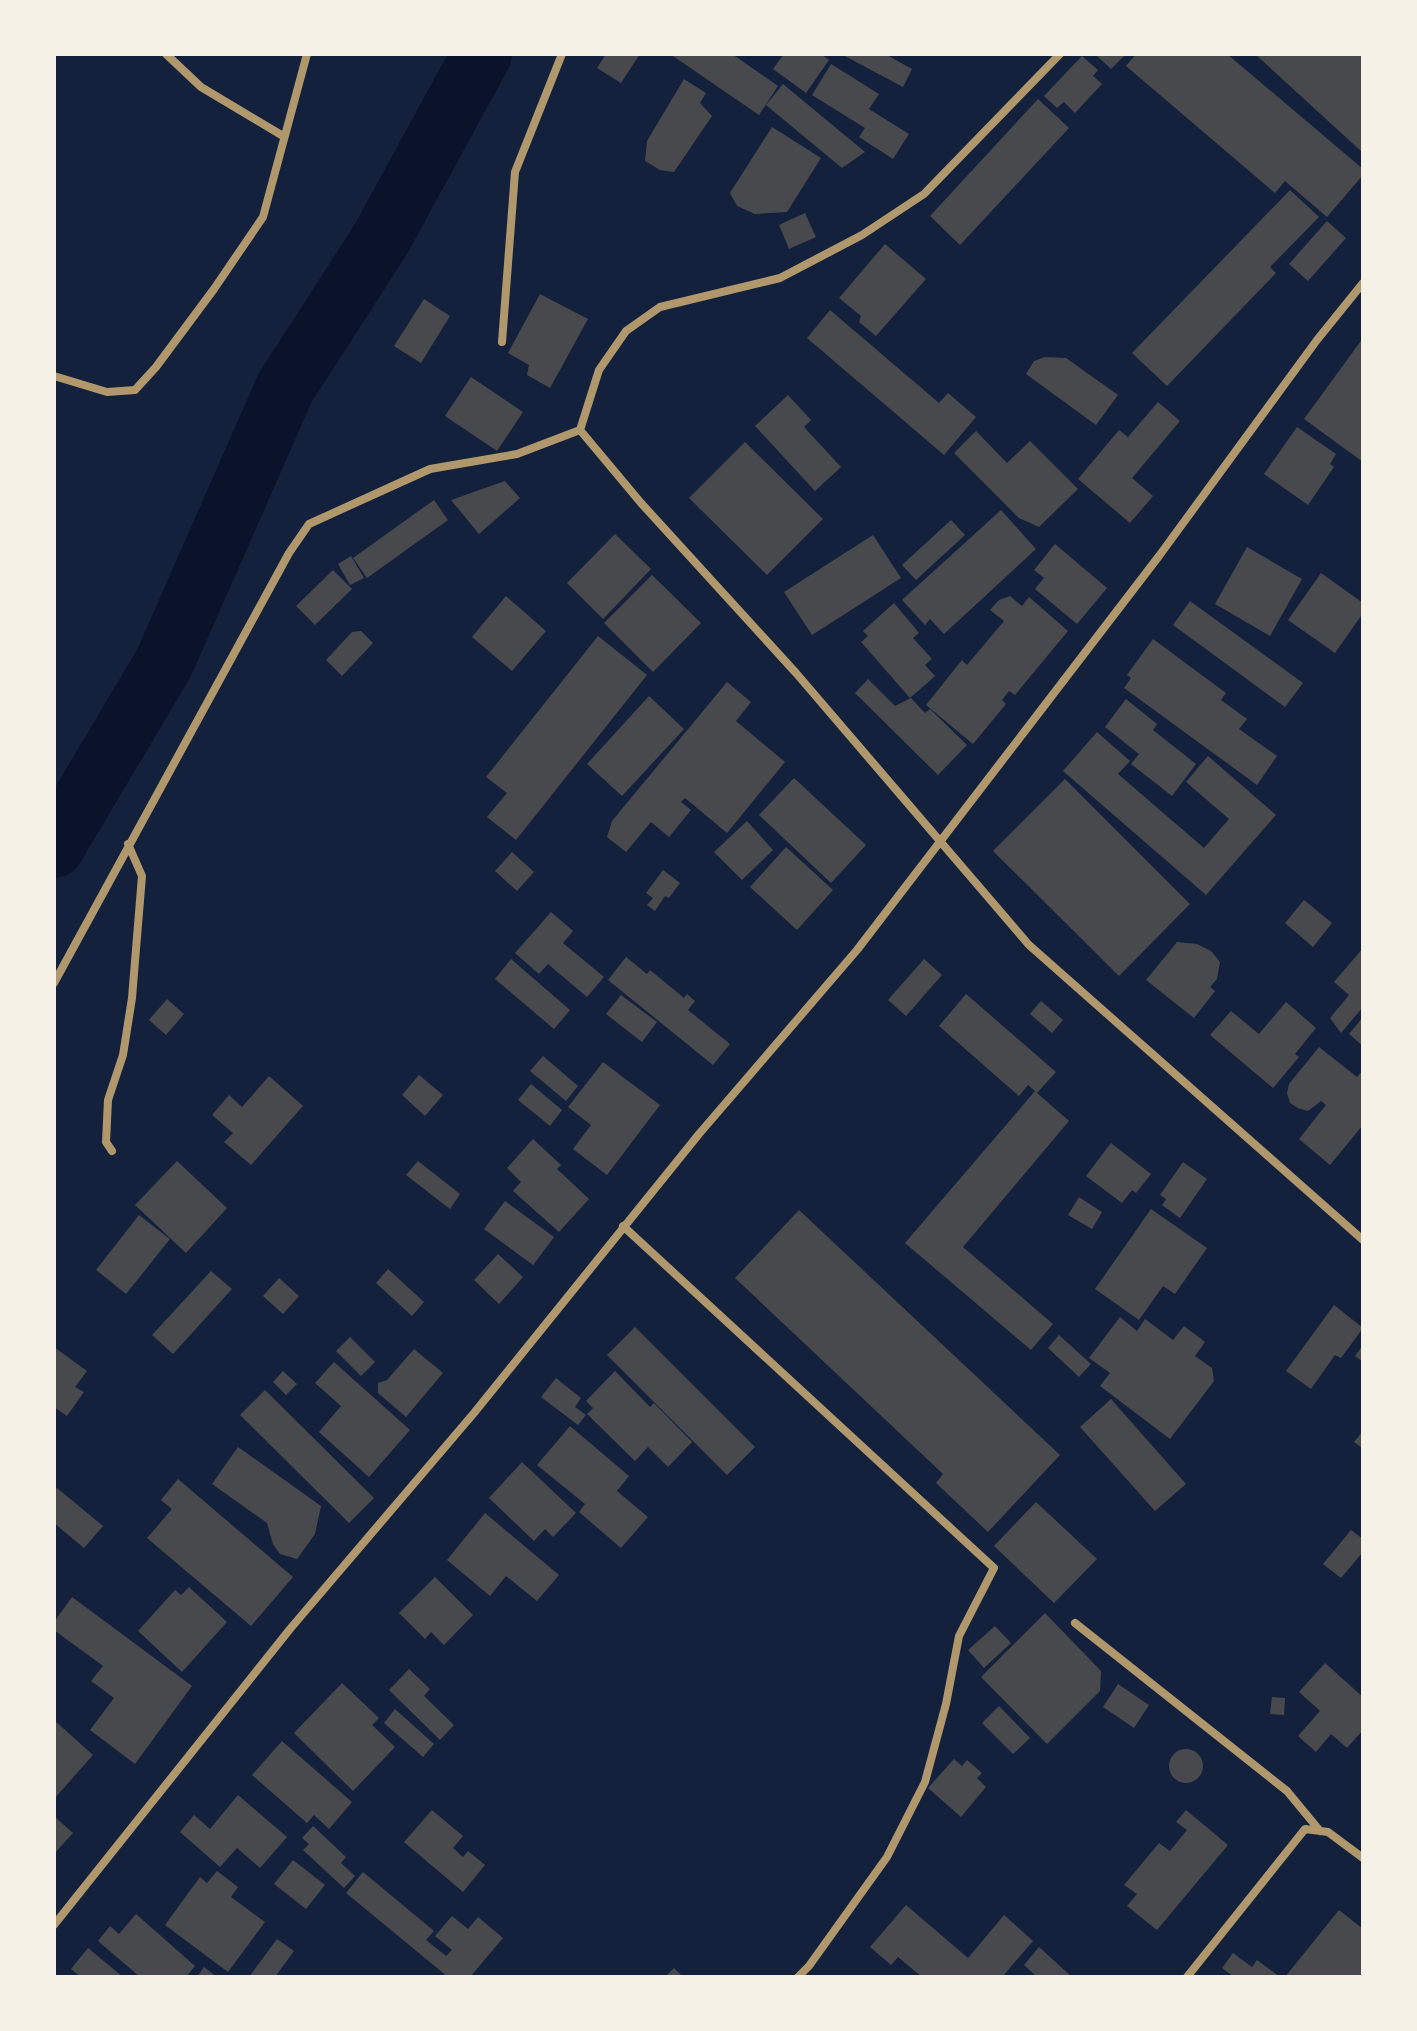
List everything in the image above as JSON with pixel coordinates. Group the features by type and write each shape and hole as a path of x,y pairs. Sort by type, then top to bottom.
{"street":[{"path":"166,54 201,87 283,136"},
{"path":"54,376 107,392 135,390 156,367 263,217 307,54"},
{"path":"502,342 515,172 562,54"},
{"path":"580,430 599,370 626,331 660,307 780,278 862,235 924,194 1060,54"},
{"path":"54,1925 290,1629 474,1413 709,1122 857,950 1159,556 1317,340 1363,283"},
{"path":"580,430 641,503 796,673 1029,945 1363,1240"},
{"path":"54,983 289,553 309,524 430,469 517,454 580,430"},
{"path":"112,1151 106,1142 108,1100 123,1055 132,998 142,876 128,844"},
{"path":"623,1226 994,1568 959,1636 946,1704 925,1782 887,1857 798,1977"},
{"path":"1075,1623 1287,1791 1320,1831"},
{"path":"1187,1977 1305,1829 1328,1832 1363,1858"}],"building":[{"path":"606,54 640,54 621,83 597,68"},
{"path":"670,54 732,54 778,86 759,115"},
{"path":"784,54 821,54 829,60 806,93 773,69"},
{"path":"841,54 885,54 912,69 903,87"},
{"path":"1095,54 1126,54 1111,69"},
{"path":"1136,54 1227,54 1363,169 1363,175 1327,217 1285,181 1275,193 1126,66"},
{"path":"1255,54 1363,54 1363,153"},
{"path":"1082,56 1098,70 1093,76 1102,84 1075,113 1064,102 1057,108 1044,96"},
{"path":"831,64 879,94 869,109 909,134 893,159 859,137 865,128 812,95"},
{"path":"684,79 706,93 700,103 712,116 674,172 660,170 645,161 647,141"},
{"path":"783,84 865,152 842,168 766,105"},
{"path":"1038,99 1069,128 960,245 930,216"},
{"path":"772,127 821,158 787,212 755,214 737,206 730,193"},
{"path":"1290,190 1319,217 1270,267 1276,273 1167,386 1132,353"},
{"path":"805,213 816,237 789,249 779,225"},
{"path":"1327,221 1346,238 1308,281 1289,264"},
{"path":"885,244 926,279 876,336 859,322 861,316 839,298"},
{"path":"540,294 588,319 550,388 527,375 529,365 508,353"},
{"path":"424,299 450,316 421,363 394,346"},
{"path":"830,310 939,403 948,393 976,417 944,455 807,338"},
{"path":"1363,338 1363,462 1304,419"},
{"path":"1045,357 1066,358 1118,395 1096,425 1026,374 1034,361"},
{"path":"471,377 523,412 497,451 445,416"},
{"path":"788,395 811,420 804,427 841,467 815,491 755,426"},
{"path":"1158,402 1180,421 1132,478 1153,496 1130,523 1078,479 1119,430 1128,437"},
{"path":"1297,427 1336,454 1330,464 1334,467 1308,505 1264,474"},
{"path":"976,431 1007,463 1030,441 1078,489 1039,527 1019,518 954,453"},
{"path":"745,442 823,519 767,575 689,498"},
{"path":"505,481 520,498 479,534 451,500"},
{"path":"434,500 448,520 367,578 353,558"},
{"path":"1001,510 1036,549 944,634 930,619 925,625 902,600"},
{"path":"951,520 965,535 916,580 902,565"},
{"path":"615,534 651,569 603,619 567,583"},
{"path":"873,535 901,578 812,635 784,592"},
{"path":"1055,544 1107,588 1077,624 1035,589 1044,578 1034,570"},
{"path":"1247,547 1302,579 1270,636 1215,604"},
{"path":"351,556 364,578 350,585 338,564"},
{"path":"333,570 352,589 315,625 296,606"},
{"path":"1321,573 1363,603 1363,613 1335,653 1288,620"},
{"path":"652,575 701,623 653,672 604,623"},
{"path":"506,596 546,631 512,671 472,637"},
{"path":"1010,596 1022,606 1029,597 1068,631 1015,695 1009,691 1002,700 1006,704 973,744 926,705 962,660 967,665 1004,621 990,610 999,600"},
{"path":"1190,601 1303,683 1285,707 1173,625"},
{"path":"894,603 919,633 913,638 932,659 925,665 935,676 910,698 861,642 868,636 863,631"},
{"path":"361,631 373,643 342,676 326,660 352,632"},
{"path":"598,636 647,675 516,840 487,817 507,793 486,777"},
{"path":"1153,639 1226,693 1221,700 1247,719 1239,729 1277,756 1257,785 1124,688 1131,678 1127,675"},
{"path":"868,679 895,706 911,698 925,713 930,709 967,745 938,775 855,693"},
{"path":"727,682 751,702 736,721 785,762 727,833 685,798 681,802 691,810 669,837 651,822 626,852 607,837 612,821"},
{"path":"649,696 684,729 622,796 587,764"},
{"path":"1126,699 1157,724 1153,730 1196,764 1172,796 1131,764 1139,754 1105,727"},
{"path":"1097,732 1130,761 1118,774 1204,848 1229,819 1186,782 1208,756 1276,815 1206,895 1063,771"},
{"path":"794,778 866,845 831,883 759,815"},
{"path":"1065,779 1190,904 1119,976 993,851"},
{"path":"747,821 773,850 742,880 714,852"},
{"path":"786,847 833,890 797,930 750,887"},
{"path":"512,852 534,872 517,891 495,871"},
{"path":"663,870 680,883 669,898 665,896 655,911 647,905 653,898 646,893"},
{"path":"1304,900 1332,923 1313,947 1285,923"},
{"path":"551,912 573,931 563,943 604,977 587,997 548,964 539,974 515,953"},
{"path":"1177,942 1197,944 1211,951 1220,962 1217,979 1210,987 1215,991 1194,1018 1146,980"},
{"path":"1363,948 1363,1007 1341,1033 1330,1018 1349,995 1334,982"},
{"path":"626,957 647,974 650,970 684,998 687,994 695,1001 688,1010 730,1044 713,1065 608,980"},
{"path":"511,959 570,1010 554,1029 495,979"},
{"path":"924,959 942,975 906,1016 888,1000"},
{"path":"966,994 1056,1072 1037,1093 1069,1121 963,1247 1053,1324 1031,1350 905,1243 1035,1091 1028,1085 1019,1096 939,1026"},
{"path":"621,995 657,1022 642,1042 606,1014"},
{"path":"167,999 184,1014 166,1035 149,1020"},
{"path":"1041,1001 1063,1020 1052,1033 1030,1014"},
{"path":"1286,1002 1316,1028 1295,1054 1299,1057 1273,1088 1210,1035 1231,1011 1259,1034"},
{"path":"1363,1017 1363,1046 1349,1034"},
{"path":"1319,1047 1357,1077 1363,1070 1363,1125 1330,1165 1299,1139 1326,1105 1321,1101 1308,1111 1298,1108 1290,1103 1287,1093 1289,1084"},
{"path":"543,1056 578,1086 566,1101 530,1071"},
{"path":"603,1062 660,1105 607,1175 573,1149 591,1125 568,1107"},
{"path":"419,1075 443,1095 425,1116 402,1095"},
{"path":"269,1076 303,1106 251,1165 224,1142 233,1133 212,1115 229,1095 242,1107"},
{"path":"531,1084 562,1110 550,1126 518,1100"},
{"path":"533,1139 561,1165 557,1169 589,1199 559,1232 513,1191 521,1182 507,1168"},
{"path":"1111,1143 1151,1174 1136,1193 1132,1190 1122,1203 1086,1176"},
{"path":"177,1161 227,1208 186,1253 135,1205"},
{"path":"418,1161 460,1194 450,1209 406,1175"},
{"path":"1183,1162 1207,1179 1180,1218 1162,1205 1166,1199 1160,1195"},
{"path":"1079,1197 1102,1212 1092,1229 1068,1215"},
{"path":"505,1201 554,1237 533,1265 484,1229"},
{"path":"1151,1209 1207,1248 1175,1294 1163,1286 1139,1320 1095,1289"},
{"path":"799,1210 1060,1455 988,1532 936,1483 943,1474 735,1278"},
{"path":"139,1215 170,1239 126,1294 96,1270"},
{"path":"498,1254 523,1277 499,1304 474,1280"},
{"path":"388,1269 424,1302 412,1316 376,1283"},
{"path":"211,1271 232,1289 173,1354 152,1335"},
{"path":"279,1278 299,1296 283,1314 263,1296"},
{"path":"1334,1305 1363,1328 1341,1358 1335,1355 1311,1389 1286,1371"},
{"path":"1120,1317 1137,1331 1145,1319 1173,1340 1184,1326 1205,1342 1195,1356 1212,1368 1214,1381 1170,1439 1100,1386 1110,1373 1089,1358"},
{"path":"635,1327 755,1447 727,1475 607,1355"},
{"path":"1059,1335 1091,1364 1079,1377 1048,1348"},
{"path":"350,1337 375,1362 361,1376 336,1351"},
{"path":"1363,1345 1363,1362 1355,1356"},
{"path":"54,1347 87,1371 75,1387 84,1392 67,1416 54,1407"},
{"path":"414,1349 443,1373 406,1417 378,1393 378,1383 387,1380"},
{"path":"334,1362 410,1430 369,1477 319,1432 341,1406 315,1383"},
{"path":"283,1371 297,1384 286,1395 273,1382"},
{"path":"615,1371 650,1407 654,1403 692,1442 668,1467 648,1447 635,1461 587,1414 593,1408 586,1401"},
{"path":"556,1378 581,1398 575,1407 586,1415 578,1425 541,1397"},
{"path":"265,1390 374,1498 349,1523 240,1415"},
{"path":"1111,1399 1186,1484 1155,1511 1080,1427"},
{"path":"570,1426 629,1476 617,1491 648,1517 621,1548 579,1512 585,1504 537,1465"},
{"path":"1363,1431 1363,1449 1354,1442"},
{"path":"238,1447 321,1506 315,1534 297,1559 280,1554 273,1544 267,1523 212,1484"},
{"path":"522,1462 576,1513 553,1537 545,1529 534,1541 489,1498"},
{"path":"178,1479 293,1577 251,1626 147,1538 172,1509 161,1500"},
{"path":"57,1488 103,1526 84,1548 54,1523 54,1492"},
{"path":"1036,1502 1097,1559 1054,1603 994,1546"},
{"path":"485,1513 559,1575 537,1601 506,1576 490,1596 447,1560"},
{"path":"1351,1530 1363,1539 1363,1552 1341,1578 1323,1564"},
{"path":"435,1577 473,1615 444,1645 431,1632 425,1639 399,1613"},
{"path":"189,1587 227,1622 182,1672 138,1631 175,1590 181,1595"},
{"path":"72,1597 192,1686 135,1764 90,1730 114,1698 91,1681 103,1666 54,1630 54,1622"},
{"path":"1045,1613 1101,1671 1100,1691 1047,1744 981,1677"},
{"path":"995,1626 1011,1643 984,1668 968,1650"},
{"path":"1325,1663 1363,1697 1363,1730 1347,1748 1331,1734 1316,1752 1298,1736 1320,1711 1299,1692"},
{"path":"409,1669 430,1689 424,1696 454,1725 440,1740 389,1690"},
{"path":"342,1683 379,1718 372,1725 395,1747 353,1791 294,1733"},
{"path":"1118,1684 1149,1705 1134,1728 1103,1707"},
{"path":"1272,1697 1285,1698 1284,1715 1270,1714"},
{"path":"999,1706 1030,1738 1013,1754 982,1723"},
{"path":"395,1709 434,1744 423,1757 384,1723"},
{"path":"54,1720 93,1755 54,1799"},
{"path":"282,1741 352,1802 329,1829 314,1815 307,1823 252,1775"},
{"path":"1186,1749 1198,1754 1203,1766 1198,1778 1186,1783 1174,1778 1169,1766 1174,1754"},
{"path":"954,1759 962,1766 967,1760 982,1773 977,1778 986,1787 961,1817 928,1788"},
{"path":"238,1795 287,1837 260,1868 237,1848 220,1867 180,1832 194,1815 210,1829"},
{"path":"432,1810 463,1836 453,1848 463,1857 468,1851 485,1865 463,1892 404,1842"},
{"path":"1186,1810 1228,1845 1157,1930 1127,1906 1137,1894 1124,1885 1159,1843 1170,1851 1187,1830 1176,1822"},
{"path":"54,1816 73,1833 54,1854"},
{"path":"313,1826 346,1857 341,1863 355,1876 344,1888 303,1850 309,1844 302,1838"},
{"path":"293,1860 325,1885 306,1909 274,1884"},
{"path":"217,1871 238,1887 231,1897 265,1922 228,1972 165,1925 200,1877 207,1883"},
{"path":"363,1872 434,1931 426,1940 446,1956 452,1950 435,1936 452,1916 468,1929 478,1917 503,1938 470,1977 448,1977 346,1893"},
{"path":"906,1905 968,1958 1004,1915 1033,1941 1002,1977 922,1977 898,1957 891,1965 870,1947"},
{"path":"1339,1910 1363,1929 1363,1977 1285,1977"},
{"path":"136,1914 195,1966 186,1977 140,1977 98,1941 110,1926 119,1934"},
{"path":"277,1939 294,1951 275,1977 249,1977"},
{"path":"1039,1947 1072,1977 1037,1977 1024,1965"},
{"path":"88,1948 123,1977 81,1977 71,1969"},
{"path":"1233,1953 1252,1967 1257,1960 1280,1977 1234,1977 1222,1968"},
{"path":"204,1967 217,1977 197,1977"},
{"path":"674,1968 683,1977 665,1977"}],"waterway":[{"path":"54,848 164,663 285,388 381,239 482,54"}]}
